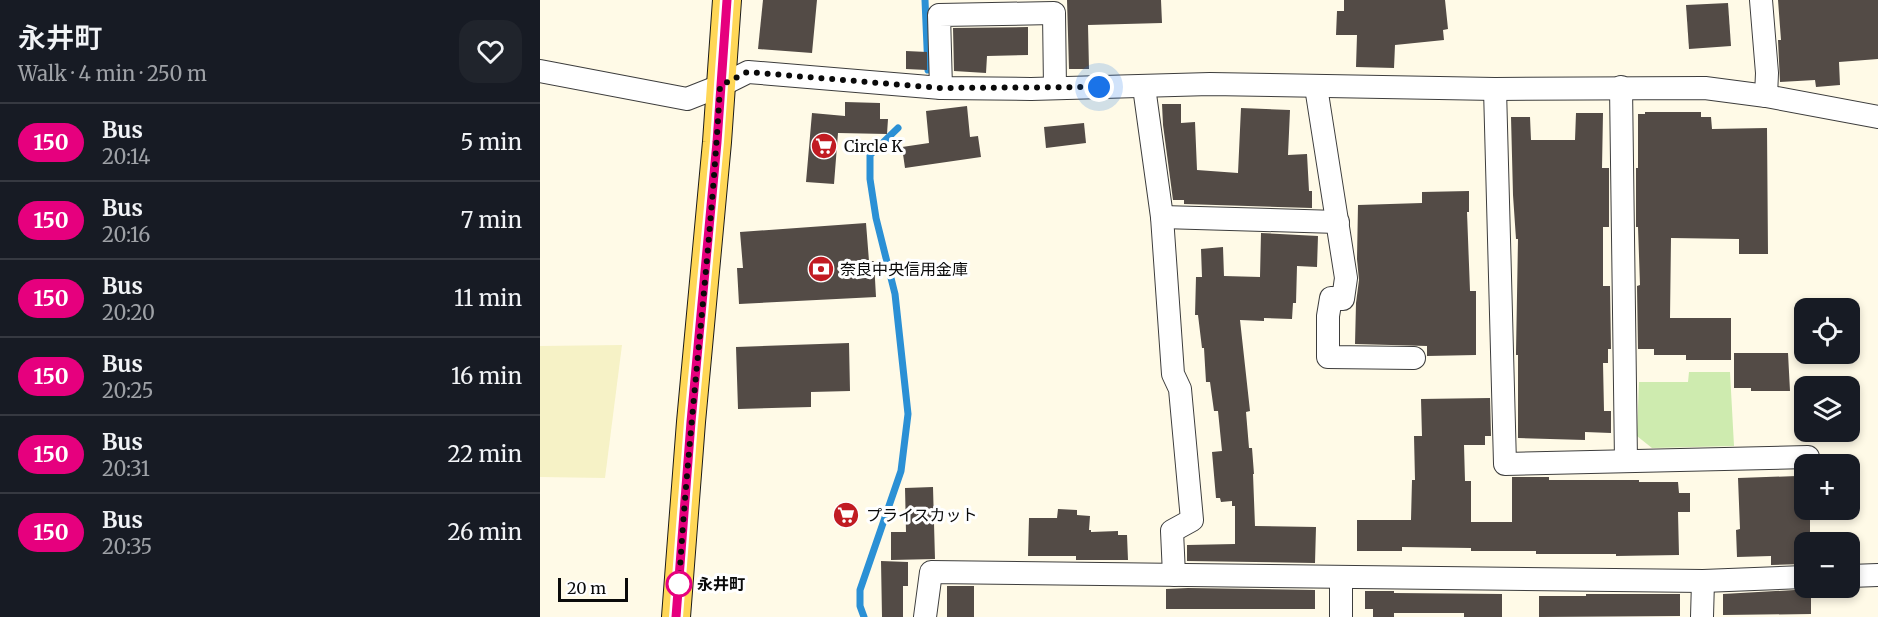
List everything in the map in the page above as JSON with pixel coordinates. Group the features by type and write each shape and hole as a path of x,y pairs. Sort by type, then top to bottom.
{"main road":[{"path":"676,617 727,0"}],"street":[{"path":"1761,0 1767,73 1766,96"},
{"path":"940,88 939,15 1054,13 1055,88"},
{"path":"540,71 687,99 747,72 940,88 1144,87 1210,84 1495,89 1706,88 1766,96 1878,117"},
{"path":"1144,87 1162,217 1173,374 1180,389 1192,520 1172,531 1173,575"},
{"path":"1316,87 1346,278 1343,299 1331,298 1328,357 1414,358"},
{"path":"1621,87 1626,461"},
{"path":"1495,89 1505,464 1794,457"},
{"path":"1162,217 1338,222"},
{"path":"925,617 931,572 1703,581 1794,577"},
{"path":"1860,576 1878,575"},
{"path":"1341,578 1341,617"},
{"path":"1702,617 1703,581"}],"shaded area":[{"path":"622,345 605,478 540,477 540,346"}],"green space":[{"path":"1689,372 1730,372 1734,446 1652,448 1637,436 1639,382 1688,382"}],"building":[{"path":"763,0 817,0 812,53 758,49"},
{"path":"1067,0 1161,0 1162,23 1088,25 1089,69 1069,69"},
{"path":"1344,0 1445,0 1448,29 1443,30 1444,40 1395,45 1394,68 1356,67 1357,35 1336,35 1337,11 1344,11"},
{"path":"1778,0 1878,0 1878,59 1839,62 1840,85 1816,87 1815,80 1780,82 1778,40 1781,40"},
{"path":"1728,3 1731,46 1689,49 1686,5"},
{"path":"1028,27 1028,55 987,56 986,73 954,71 953,28"},
{"path":"906,51 927,52 927,70 906,69"},
{"path":"845,102 880,103 880,119 888,119 887,134 838,133 834,184 806,182 812,113 845,116"},
{"path":"1162,104 1181,104 1181,123 1195,122 1197,170 1238,173 1241,108 1290,110 1288,155 1307,154 1312,208 1184,204 1184,200 1173,200"},
{"path":"967,106 970,137 978,136 981,157 905,168 902,147 929,143 926,111"},
{"path":"1645,112 1701,112 1701,117 1711,117 1712,129 1767,128 1768,254 1739,254 1739,239 1671,238 1670,318 1731,318 1731,360 1686,360 1686,355 1654,355 1654,349 1638,349 1637,286 1640,285 1638,227 1636,227 1636,168 1638,168 1638,114 1645,114"},
{"path":"1576,113 1603,113 1602,168 1609,168 1609,227 1603,227 1603,286 1610,286 1611,349 1608,349 1608,363 1603,363 1604,411 1611,411 1611,433 1585,432 1585,440 1518,438 1518,355 1516,352 1518,239 1516,239 1513,195 1511,117 1530,117 1531,140 1575,140"},
{"path":"1084,123 1086,143 1046,148 1044,127"},
{"path":"1469,191 1469,212 1467,212 1470,291 1476,291 1476,355 1427,356 1427,346 1355,344 1359,280 1358,205 1422,203 1422,192"},
{"path":"866,223 869,261 874,261 876,297 739,304 737,268 743,268 740,232"},
{"path":"1261,233 1318,236 1317,267 1297,266 1296,303 1293,303 1292,319 1240,320 1250,411 1246,412 1249,448 1252,448 1255,526 1316,527 1315,563 1187,561 1187,545 1235,544 1235,506 1232,506 1232,501 1221,502 1220,498 1216,498 1212,452 1222,451 1218,411 1214,411 1210,382 1206,382 1204,348 1202,348 1198,315 1195,315 1196,277 1202,277 1201,249 1223,247 1224,276 1260,277"},
{"path":"849,343 850,391 811,392 811,407 738,409 736,347"},
{"path":"1734,353 1788,353 1790,391 1751,391 1751,388 1734,388"},
{"path":"1490,398 1491,436 1485,436 1485,445 1464,445 1465,481 1471,481 1471,522 1512,522 1512,477 1549,477 1549,480 1678,482 1679,493 1690,493 1690,512 1678,512 1679,555 1536,554 1536,551 1471,551 1471,548 1402,547 1402,551 1357,551 1357,520 1411,520 1412,480 1415,480 1414,436 1422,436 1421,399"},
{"path":"1794,476 1794,520 1810,520 1810,532 1794,532 1794,564 1771,565 1771,556 1737,557 1736,530 1740,529 1738,478"},
{"path":"933,487 935,559 891,560 891,532 906,532 905,488"},
{"path":"1058,509 1077,510 1077,515 1090,516 1089,530 1091,532 1118,531 1118,535 1127,535 1128,560 1076,560 1076,556 1028,556 1029,518 1057,518"},
{"path":"881,561 908,562 908,586 903,586 903,617 882,617"},
{"path":"947,586 974,586 974,617 947,617"},
{"path":"1166,589 1315,590 1315,609 1166,609"},
{"path":"1794,590 1794,598 1811,598 1811,614 1723,615 1723,594"},
{"path":"1365,591 1502,594 1502,617 1464,617 1464,613 1394,613 1394,617 1373,617 1373,609 1365,609"},
{"path":"1586,594 1680,594 1680,616 1539,617 1539,596 1586,596"}],"waterway":[{"path":"925,0 928,70"},
{"path":"864,617 860,606 860,590 901,471 908,414 895,294 876,218 870,179 870,155 898,128"}],"bus line":[{"name":"150","path":"676,617 727,0"}],"place":[{"name":"Circle K","path":"824,146"},
{"name":"奈良中央信用金庫","path":"821,269"},
{"name":"プライスカット","path":"846,515"},
{"name":"永井町","path":"679,584"}],"route":[{"path":"679,584 720,86 747,72 940,88 1099,87"}]}
